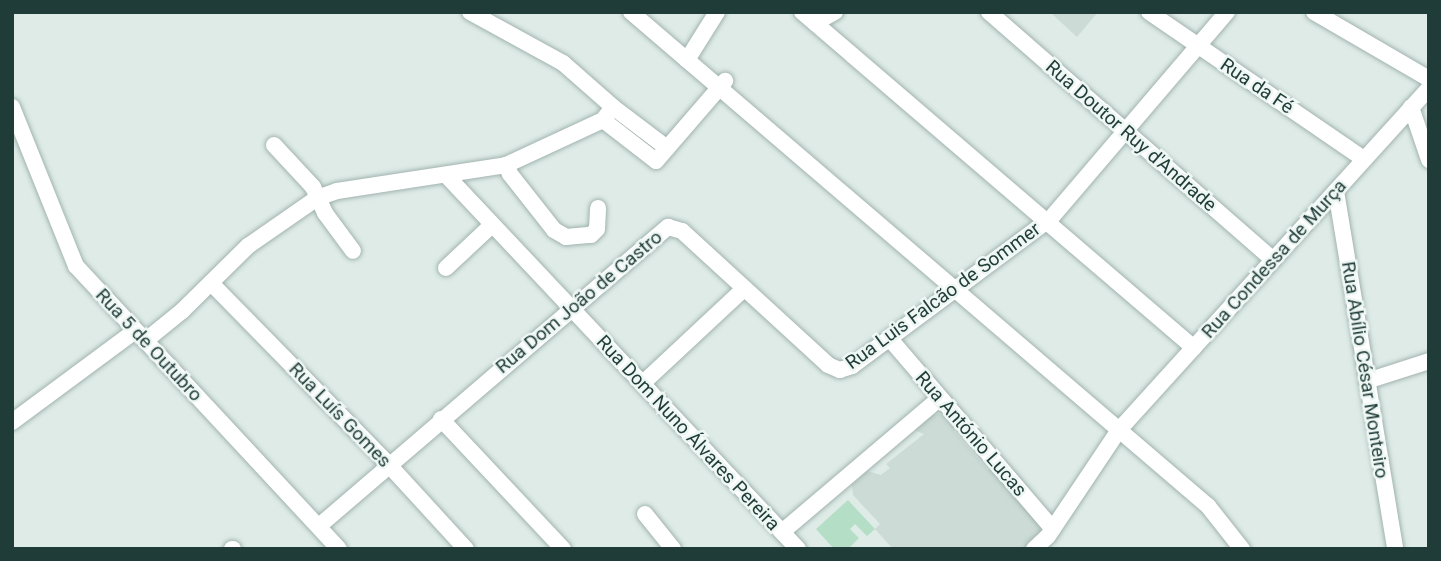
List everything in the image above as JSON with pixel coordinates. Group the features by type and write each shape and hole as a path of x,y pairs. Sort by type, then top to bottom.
{"street":[{"path":"470,12 514,33 563,63 608,114 667,148 723,84"},
{"path":"631,12 690,56 1122,427 1208,506 1242,549"},
{"path":"645,12 690,56"},
{"path":"690,56 717,12"},
{"path":"802,12 1194,348"},
{"path":"815,23 835,12"},
{"name":"Rua Doutor Ruy d'Andrade","path":"989,12 1273,260"},
{"name":"Rua da Fé","path":"1149,12 1364,159"},
{"name":"Rua Luis Falcão de Sommer","path":"840,370 852,366 890,339 1046,221 1227,12"},
{"path":"1314,12 1429,79"},
{"name":"Rua Condessa de Murça","path":"1034,549 1053,530 1122,427 1429,88"},
{"name":"Rua 5 de Outubro","path":"12,107 76,266 339,549"},
{"path":"1412,107 1429,160"},
{"path":"12,422 140,336 211,283 248,246 317,198 337,191 506,165 608,114"},
{"path":"274,145 313,187 317,198 353,251"},
{"path":"506,165 509,174 554,230 566,237 591,235 597,229 598,208"},
{"name":"Rua Dom Nuno Álvares Pereira","path":"446,175 797,549"},
{"name":"Rua Abílio César Monteiro","path":"1336,191 1395,549"},
{"path":"446,268 492,225"},
{"name":"Rua Dom João de Castro","path":"319,526 661,230 672,226 682,231 828,365 840,370"},
{"name":"Rua Luís Gomes","path":"211,283 389,464 466,549"},
{"path":"643,383 745,288"},
{"name":"Rua António Lucas","path":"890,339 1053,530"},
{"path":"1367,381 1429,361"},
{"path":"782,532 835,486 840,486 940,398"},
{"path":"440,419 563,549"},
{"path":"1122,427 1227,511 1253,549"},
{"path":"645,514 673,549"}],"shaded area":[{"path":"1098,12 1077,37 1052,14"},
{"path":"939,414 949,418 958,428 954,431 988,470 991,468 1040,525 1041,532 1028,549 893,549 875,529 880,524 853,495 852,485 867,471 881,475 890,468 886,464 924,434 914,430 929,416"}],"green space":[{"path":"848,500 875,529 867,536 855,524 850,529 859,538 848,549 834,549 816,529"}]}
